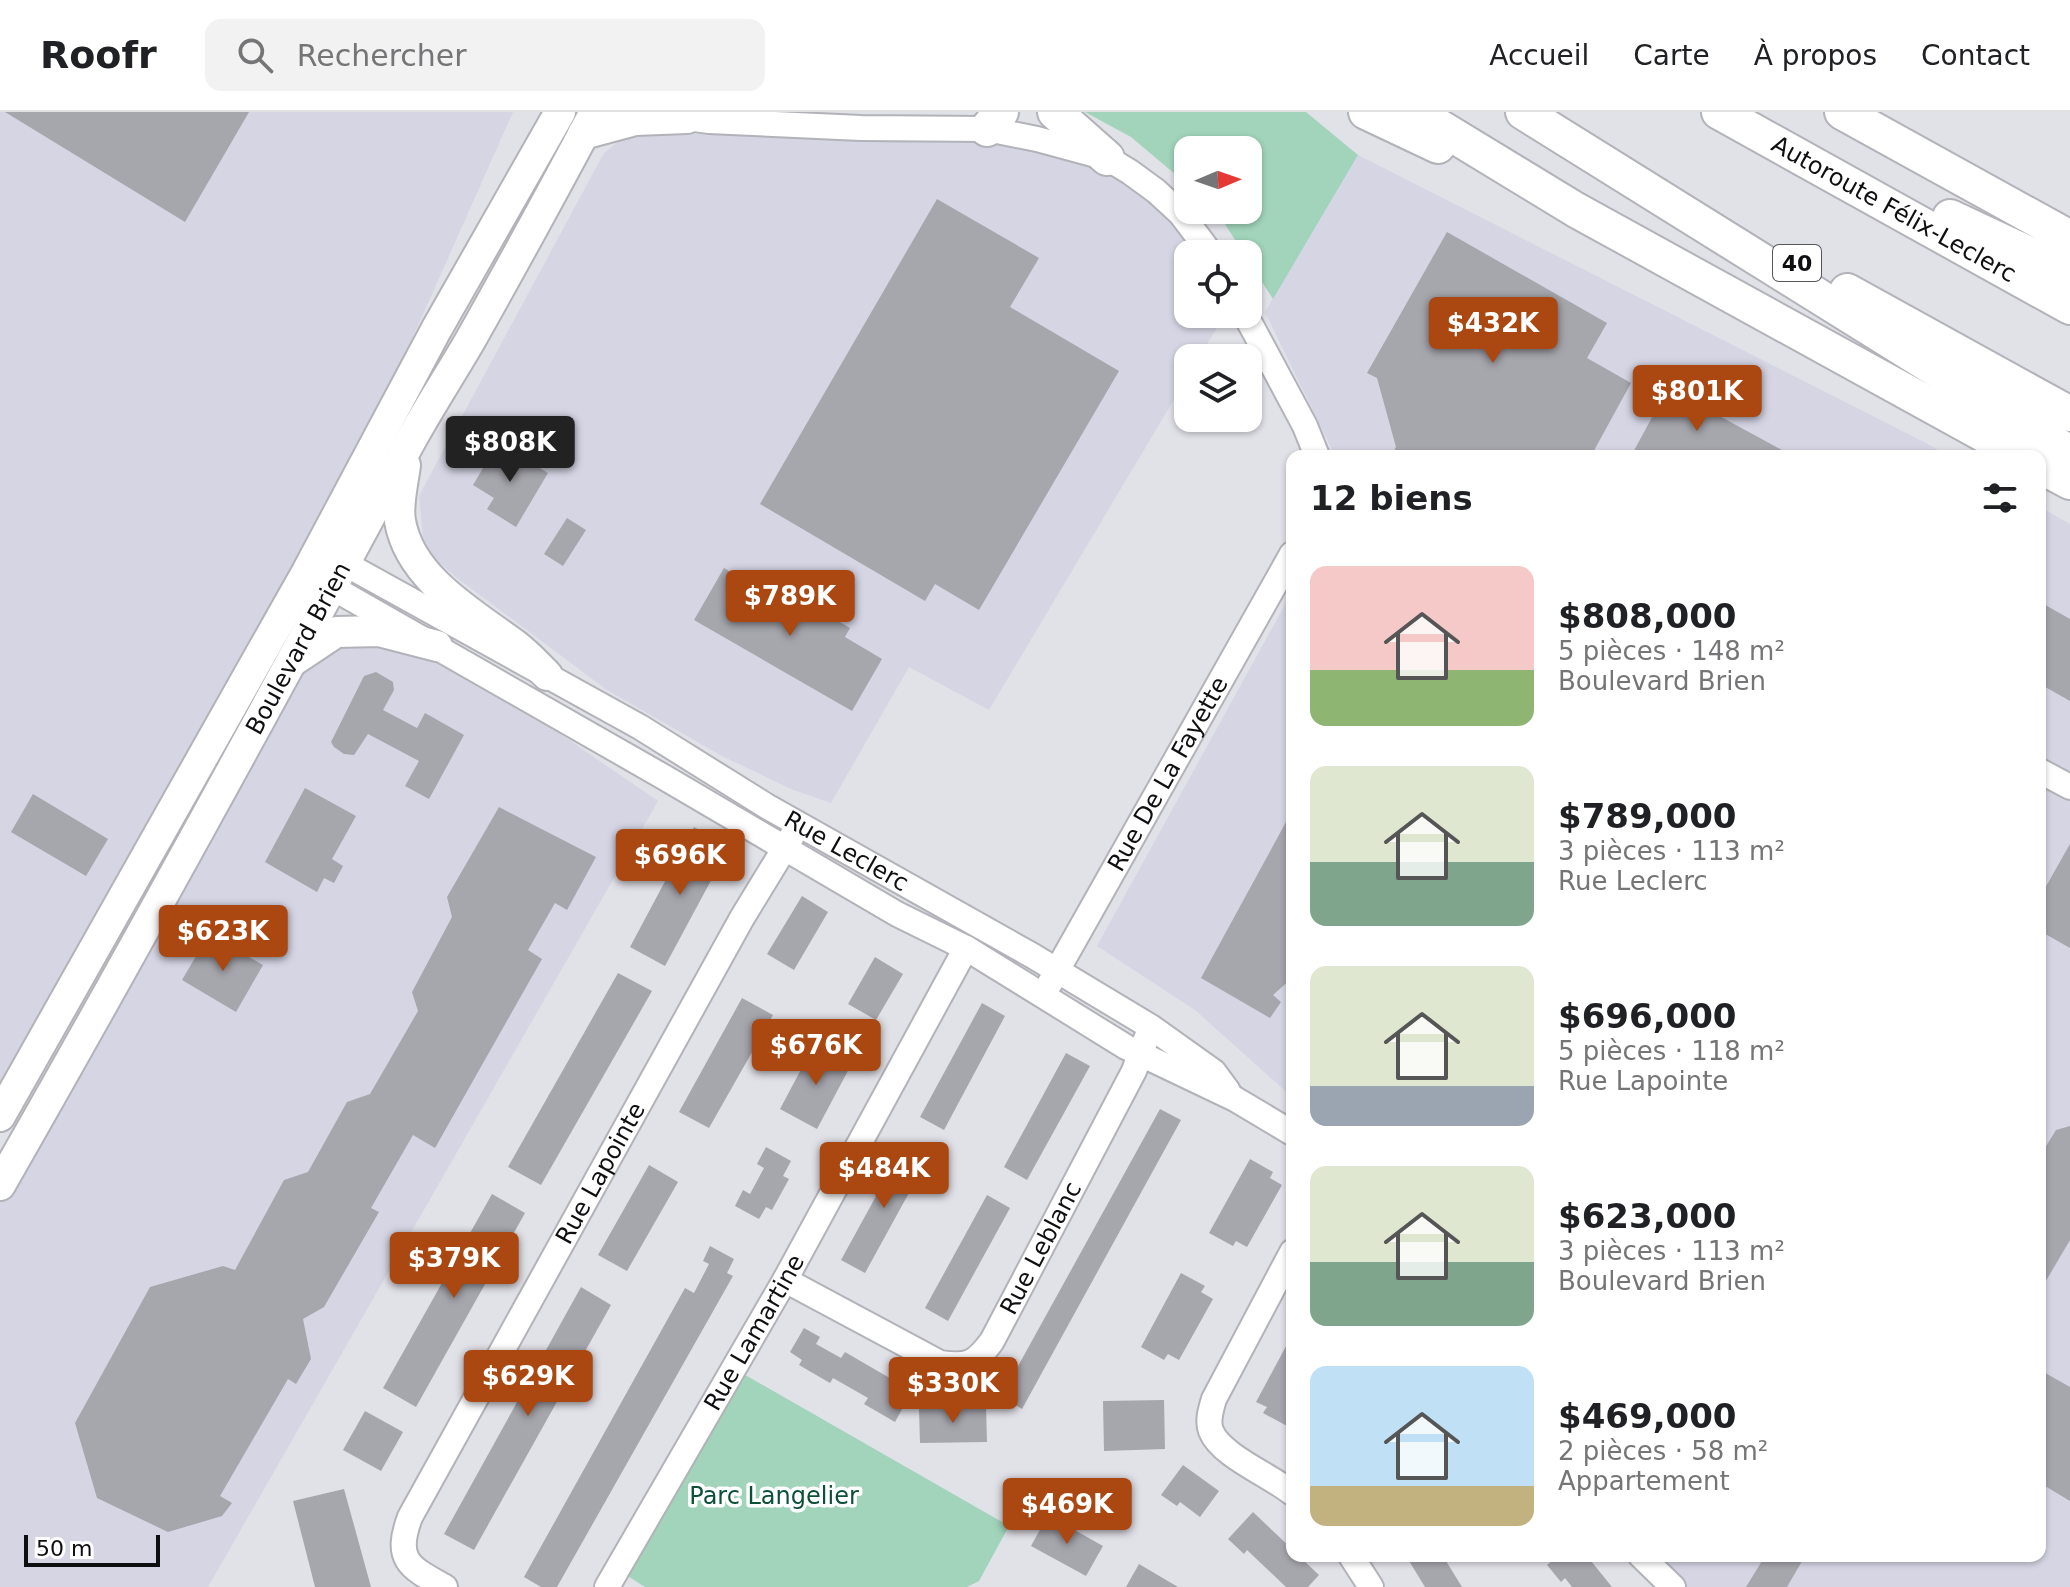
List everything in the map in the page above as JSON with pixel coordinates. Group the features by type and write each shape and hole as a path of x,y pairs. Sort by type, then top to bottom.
{"highway":[{"path":"1055,112 1107,158"},
{"path":"1366,112 1576,210"},
{"path":"1415,112 1576,210 2012,450"},
{"path":"1524,112 2070,453"},
{"name":"40","path":"1524,112 2070,414"},
{"path":"1842,112 2070,238"},
{"path":"1721,113 2070,273"},
{"name":"Autoroute Félix-Leclerc","path":"1721,113 2070,307"},
{"path":"2046,469 2070,482"}],"main road":[{"name":"Boulevard Brien","path":"0,1116 560,112"},
{"path":"589,123 682,115"},
{"name":"Boulevard Brien","path":"0,1185 118,979 289,663 340,577 407,447 514,263 589,123"},
{"path":"407,447 399,519 409,548 450,597 519,648 547,675"},
{"path":"289,663 336,632 379,631 437,646"}],"street":[{"path":"682,115 788,126 991,118 1015,133 1107,158 1169,202 1201,240"},
{"path":"1252,328 1315,450"},
{"name":"Rue Leclerc","path":"312,561 547,675 674,746 800,824 1058,970 1151,1027 1214,1072 1235,1099"},
{"name":"Rue De La Fayette","path":"1043,996 1286,565"},
{"name":"Rue Leclerc","path":"340,577 437,646 897,914 966,948 1141,1054 1235,1099 1286,1129"},
{"path":"2046,774 2070,787"},
{"name":"Rue Lapointe","path":"445,1587 415,1570 404,1555 402,1538 410,1517 727,945 800,824"},
{"name":"Rue Lamartine","path":"607,1587 785,1280 966,948"},
{"name":"Rue Leblanc","path":"785,1280 940,1363 962,1366 979,1358 992,1341 1141,1054 1151,1027"},
{"path":"1286,1263 1214,1399 1210,1414 1210,1429 1220,1445 1286,1489"},
{"path":"1355,1562 1371,1587"},
{"path":"1647,1562 1673,1587"}],"shaded area":[{"path":"0,112 513,112 372,429 0,1115"},
{"path":"636,133 987,135 1096,165 1122,179 1158,208 1185,240 1174,240 1174,328 1217,328 1207,344 1174,344 1174,399 989,710 909,667 831,803 791,789 720,755 607,690 457,578 435,559 423,537 419,496 604,153 623,138"},
{"path":"1358,155 1938,450 1332,450 1265,312"},
{"path":"2046,510 2070,524 2070,1587 1665,1587 1646,1562 2046,1562"},
{"path":"1286,603 1286,1092 1195,1010 1097,946"},
{"path":"344,638 436,649 658,801 208,1587 0,1587 0,1185 292,669"}],"green space":[{"path":"1085,112 1306,112 1358,155 1273,299 1262,282 1262,240 1235,240 1225,224 1262,224 1262,136 1174,136 1174,173 1131,137"},
{"name":"Parc Langelier","path":"740,1372 1009,1526 979,1581 967,1587 645,1587 626,1575"}],"building":[{"path":"5,112 249,112 185,222"},
{"path":"937,199 1039,258 1010,307 1119,371 979,610 935,584 925,601 760,504"},
{"path":"1447,232 1607,323 1587,358 1631,383 1594,450 1394,450 1377,378 1367,373"},
{"path":"1668,388 1782,450 1634,450"},
{"path":"498,443 548,473 516,527 487,509 494,498 473,485"},
{"path":"567,518 586,530 563,566 544,554"},
{"path":"724,568 796,610 802,600 850,628 845,637 882,659 852,711 694,620"},
{"path":"2046,605 2070,619 2070,701 2046,687"},
{"path":"376,672 393,682 394,690 383,710 417,728 425,713 464,735 429,799 405,786 419,761 368,734 354,755 344,754 331,742 364,676"},
{"path":"305,788 356,816 332,859 343,866 334,883 324,878 317,892 265,862"},
{"path":"33,794 108,839 86,876 11,832"},
{"path":"499,807 596,857 567,910 555,903 528,950 542,959 435,1148 413,1135 371,1208 379,1212 324,1307 303,1319 311,1359 296,1384 288,1379 220,1496 232,1503 222,1516 168,1532 97,1498 75,1423 150,1287 223,1266 235,1270 284,1180 308,1172 347,1102 370,1094 418,1011 412,992 452,917 447,897"},
{"path":"1286,822 1286,983 1273,995 1281,1002 1270,1018 1201,978"},
{"path":"694,827 729,847 665,966 630,947"},
{"path":"2070,844 2070,948 2046,934 2046,886"},
{"path":"802,896 828,912 794,970 767,954"},
{"path":"209,934 263,965 236,1012 182,980"},
{"path":"875,957 903,974 876,1020 848,1004"},
{"path":"618,973 652,991 541,1185 508,1167"},
{"path":"742,998 773,1015 709,1128 679,1112"},
{"path":"982,1003 1005,1016 944,1130 920,1117"},
{"path":"814,1045 851,1065 817,1129 780,1109"},
{"path":"1066,1053 1090,1066 1027,1180 1004,1167"},
{"path":"1160,1109 1181,1120 1022,1409 1001,1397"},
{"path":"2070,1126 2070,1240 2046,1281 2046,1146 2056,1130"},
{"path":"766,1147 791,1161 783,1176 789,1179 772,1210 766,1207 759,1219 735,1206 743,1190 750,1194 764,1168 757,1164"},
{"path":"903,1147 927,1160 865,1273 841,1260"},
{"path":"1250,1159 1273,1172 1270,1178 1282,1185 1247,1247 1236,1241 1233,1246 1209,1233"},
{"path":"649,1165 678,1182 627,1271 598,1255"},
{"path":"492,1194 525,1213 416,1407 383,1388"},
{"path":"987,1195 1010,1208 948,1321 925,1308"},
{"path":"710,1246 734,1259 727,1273 733,1276 557,1587 541,1587 524,1577 685,1288 694,1293 709,1264 703,1261"},
{"path":"1181,1273 1205,1286 1201,1292 1213,1299 1179,1360 1168,1354 1164,1360 1141,1347"},
{"path":"581,1287 611,1305 474,1550 444,1534"},
{"path":"804,1328 820,1337 816,1344 841,1358 845,1352 912,1391 895,1422 864,1404 868,1398 833,1378 830,1383 799,1365 802,1360 790,1352"},
{"path":"1286,1346 1286,1425 1263,1413 1267,1407 1256,1402"},
{"path":"2046,1373 2070,1387 2070,1501 2046,1487"},
{"path":"1164,1400 1165,1449 1104,1451 1103,1401"},
{"path":"986,1407 987,1442 920,1443 919,1409"},
{"path":"365,1411 403,1432 381,1471 343,1450"},
{"path":"1183,1465 1219,1491 1200,1517 1180,1502 1177,1506 1161,1495"},
{"path":"344,1489 371,1587 315,1587 293,1501"},
{"path":"1253,1512 1286,1543 1286,1562 1305,1562 1319,1575 1308,1587 1286,1587 1247,1550 1244,1554 1228,1539"},
{"path":"1048,1515 1103,1546 1086,1576 1031,1546"},
{"path":"1410,1562 1447,1562 1462,1587 1425,1587"},
{"path":"1551,1562 1592,1562 1612,1587 1572,1587 1565,1578 1561,1582 1547,1565"},
{"path":"1761,1562 1802,1562 1787,1587 1746,1587"},
{"path":"1139,1564 1178,1587 1126,1587"}]}
